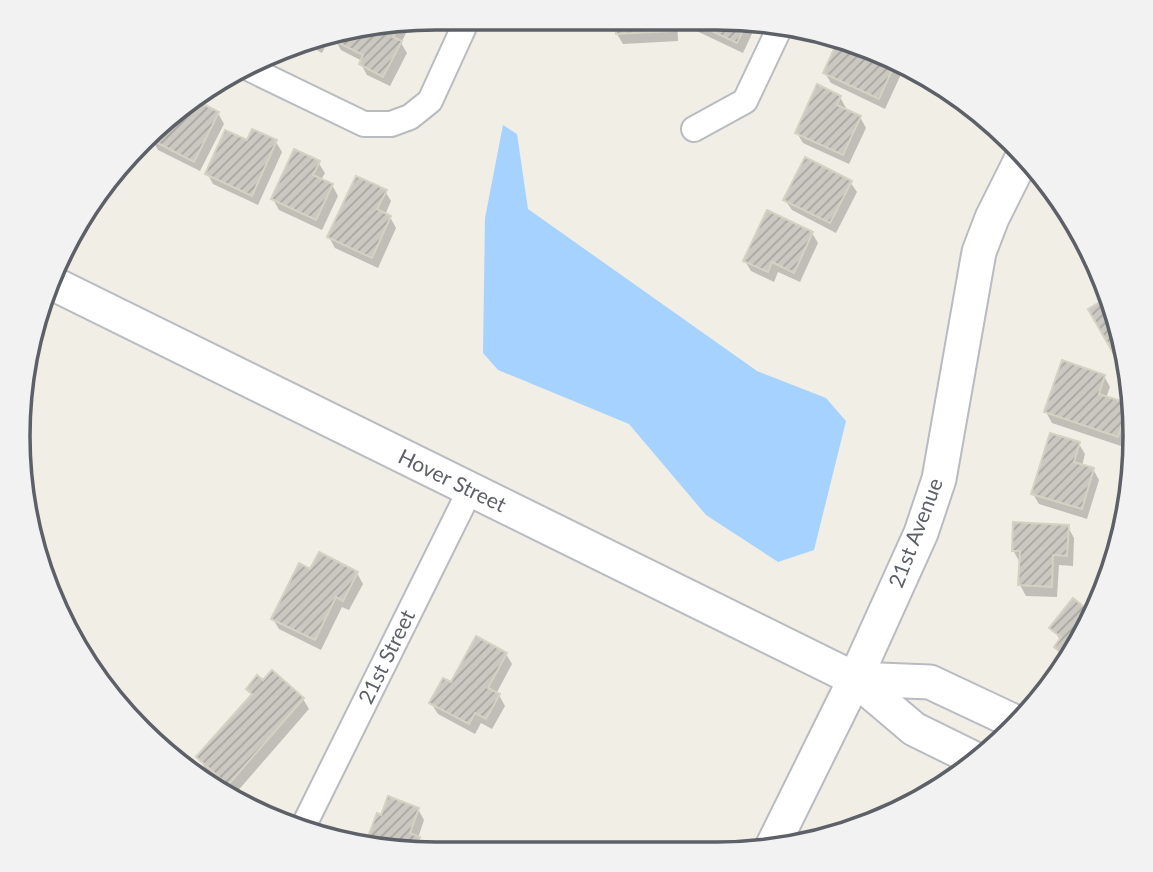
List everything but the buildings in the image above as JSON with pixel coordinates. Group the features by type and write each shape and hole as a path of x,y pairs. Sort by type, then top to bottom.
{"main road":[{"name":"21st Avenue","path":"777,838 855,679 921,533 939,479 979,252 992,218 1019,165"},
{"name":"Hover Street","path":"59,286 855,679 914,729 967,755"},
{"name":"Hover Street","path":"855,679 930,682 1008,719"}],"street":[{"path":"256,72 364,124 390,124 410,117 429,100 462,30"},
{"path":"694,129 745,101 776,34"},
{"name":"21st Street","path":"306,821 470,490"}],"water":[{"path":"503,125 517,134 528,209 757,371 826,398 846,421 814,550 778,562 706,515 629,424 498,370 483,353 485,218"}]}
